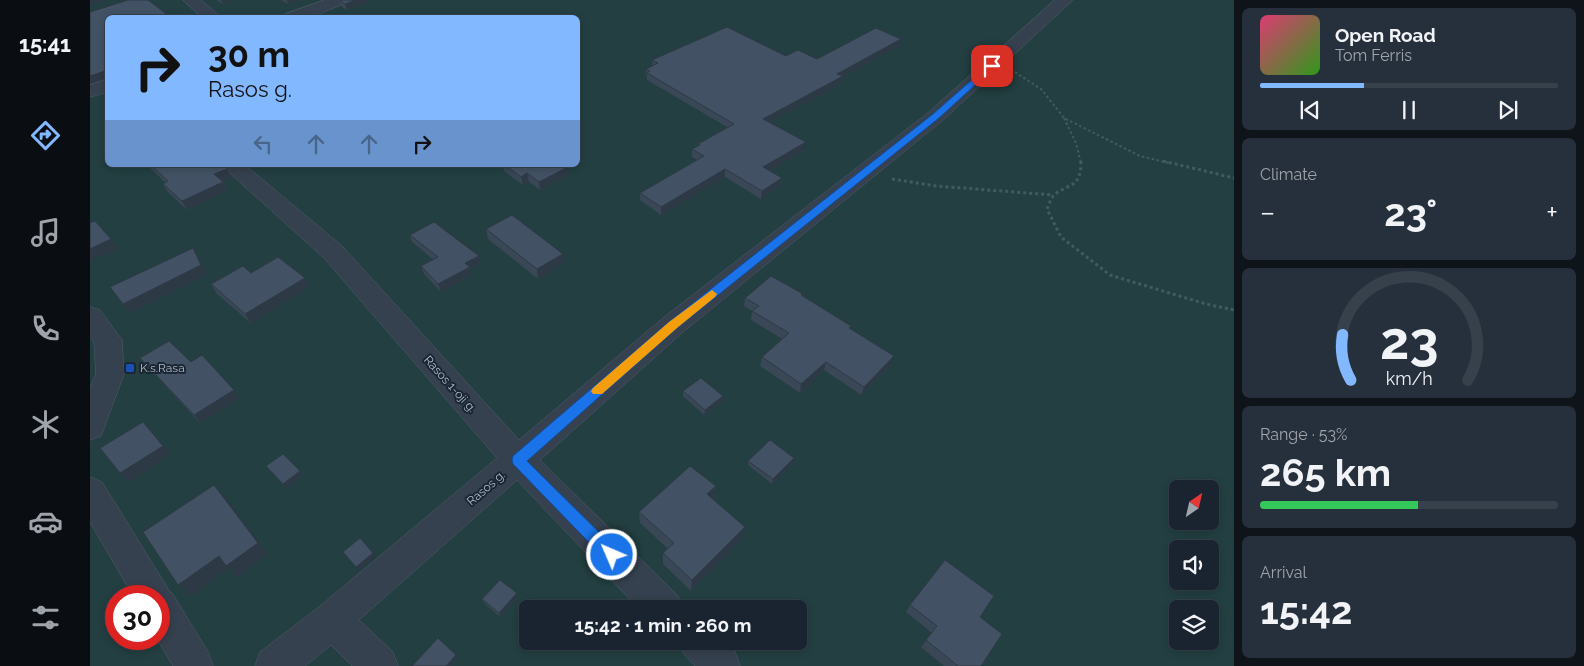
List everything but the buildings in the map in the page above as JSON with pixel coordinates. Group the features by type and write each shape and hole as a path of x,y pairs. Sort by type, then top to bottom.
{"street":[{"path":"191,0 210,15"},
{"path":"299,15 340,0"},
{"name":"Rasos g.","path":"274,666 332,620 673,325 936,116 1065,0"},
{"path":"90,91 105,86"},
{"name":"Rasos 1-oji g.","path":"234,167 333,252 518,460 656,600"},
{"path":"90,317 108,340 110,374 90,427"},
{"path":"90,492 146,585"},
{"path":"332,620 379,666"},
{"path":"170,625 194,666"},
{"path":"706,650 722,666"}],"path":[{"path":"865,172 936,186 1053,194 1073,185 1082,169 1080,151 1064,118 1042,90 1015,72 992,66"},
{"path":"1064,118 1140,156 1234,178"},
{"path":"1053,194 1047,209 1061,237 1110,275 1206,304 1234,310"}],"green space":[{"path":"90,0 1234,0 1234,666 90,666"}],"slow traffic":[{"path":"597,391 712,294"}],"place":[{"name":"K.s.Rasa","path":"130,368"}],"route":[{"path":"612,555 518,460 673,325 936,116 992,66"}]}
